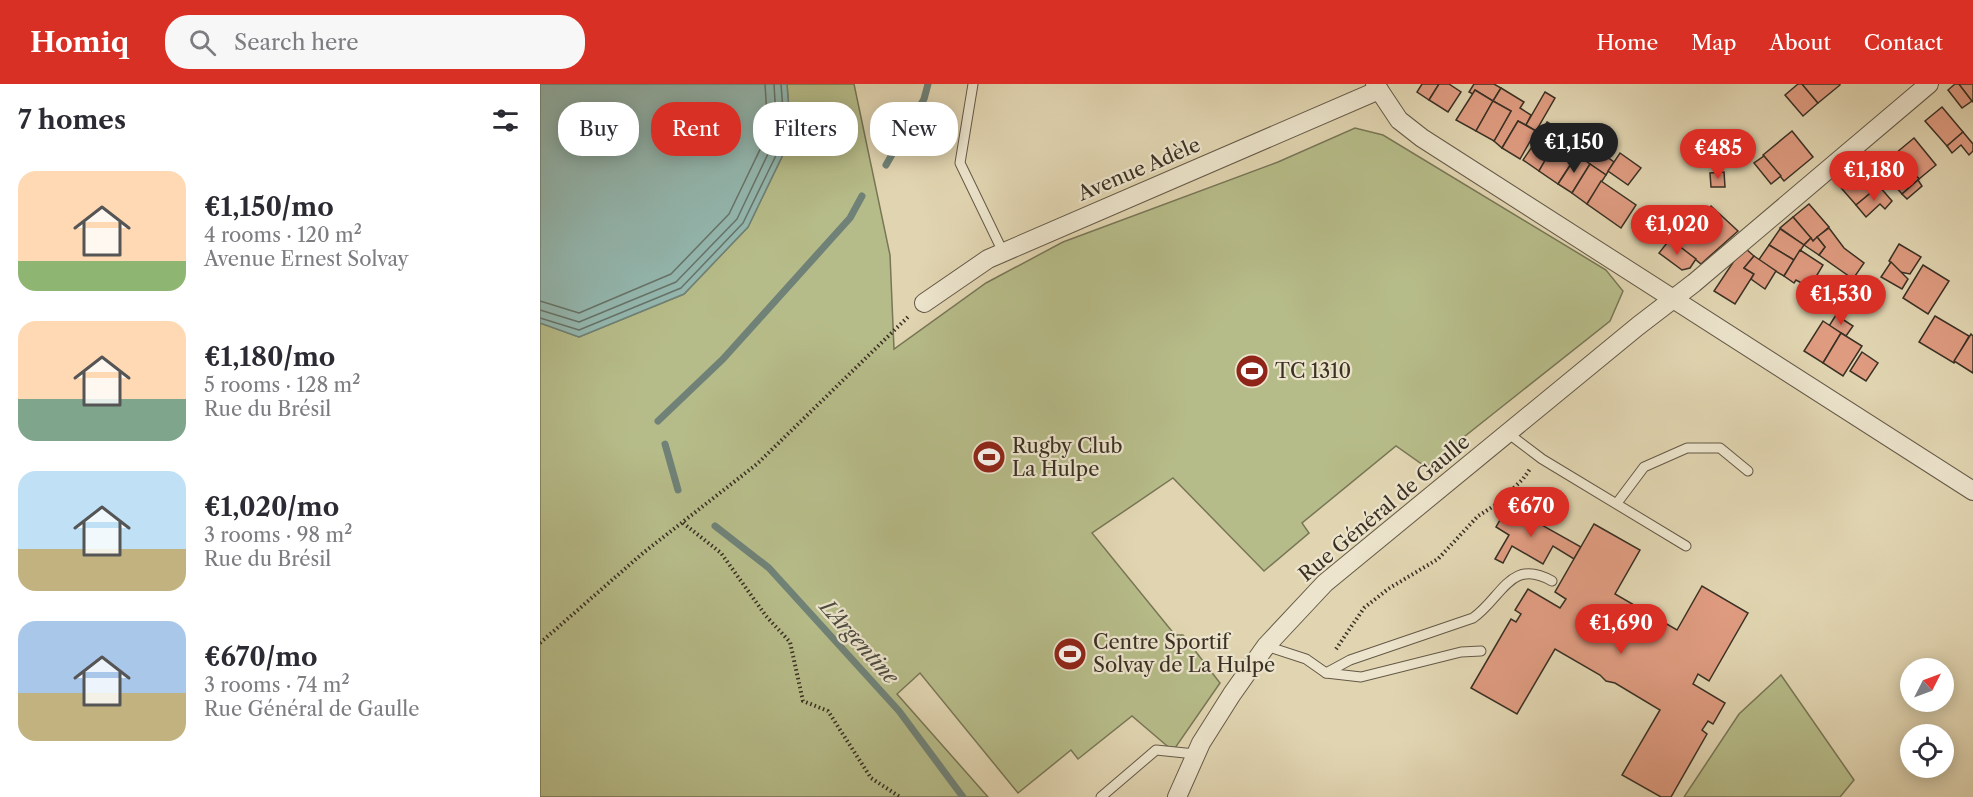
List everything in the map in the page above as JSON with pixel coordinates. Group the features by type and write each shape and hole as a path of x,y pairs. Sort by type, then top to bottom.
{"street":[{"name":"Rue Général de Gaulle","path":"1177,797 1195,754 1266,646 1325,583 1672,300 1929,84"},
{"name":"Avenue Adèle","path":"924,303 988,259 1377,87"},
{"path":"1377,87 1399,120 1422,138 1973,491"}],"lane":[{"path":"973,84 960,163 1003,252"},
{"path":"1509,434 1538,456 1686,546"},
{"path":"1617,503 1644,467 1687,448 1720,448 1748,471"},
{"path":"1326,673 1350,660 1473,618 1487,608 1516,575 1530,572 1552,581"},
{"path":"1266,646 1306,659 1326,673 1361,677 1461,652 1481,651"},
{"path":"1101,797 1156,750 1195,754"}],"path":[{"path":"540,643 643,553 757,464 924,303"},
{"path":"1326,673 1332,657 1364,608 1388,589 1438,559 1478,516 1497,504 1524,479 1538,456"},
{"path":"683,523 721,553 766,616 790,642 803,701 828,711 871,778 900,797"}],"green space":[{"path":"787,84 854,84 858,102 788,102"},
{"path":"858,103 890,255 894,349 986,283 1063,242 1278,162 1355,128 1383,135 1606,270 1623,291 1610,321 1426,467 1396,446 1302,523 1309,533 1264,571 1173,478 1092,533 1175,635 1183,635 1220,683 1173,751 1132,716 1078,759 1071,750 1018,793 920,673 897,694 988,797 540,797 540,323 579,337 684,294 748,227 782,156 858,156"},
{"path":"1781,675 1854,780 1840,797 1684,797 1739,714"}],"water":[{"path":"540,84 787,84 788,102 753,102 753,156 782,156 748,227 684,294 579,337 540,323"}],"building":[{"path":"1422,84 1439,84 1429,100 1417,92"},
{"path":"1439,84 1449,84 1461,92 1448,112 1429,100"},
{"path":"1474,84 1494,84 1501,88 1493,101 1475,90 1473,94 1469,92"},
{"path":"1798,84 1802,84 1818,103 1803,116 1785,95"},
{"path":"1802,84 1840,84 1840,85 1818,103"},
{"path":"1955,84 1959,84 1972,101 1962,108 1948,90"},
{"path":"1959,84 1973,84 1973,102 1972,101"},
{"path":"1501,88 1524,102 1520,108 1531,115 1526,125 1518,121 1502,148 1494,141 1511,111 1493,101"},
{"path":"1475,90 1493,101 1476,131 1456,120"},
{"path":"1545,92 1555,98 1536,131 1526,125"},
{"path":"1493,101 1511,111 1494,141 1476,131"},
{"path":"1942,107 1963,132 1947,146 1925,121"},
{"path":"1518,121 1536,131 1520,159 1502,148"},
{"path":"1547,122 1563,132 1555,144 1540,135"},
{"path":"1574,126 1578,129 1562,151 1559,149"},
{"path":"1588,127 1604,138 1587,162 1577,155 1574,159 1569,155"},
{"path":"1579,128 1585,132 1569,155 1562,151"},
{"path":"1792,131 1813,157 1784,181 1763,155"},
{"path":"1963,132 1973,144 1973,151 1969,155 1961,145 1952,153 1947,146"},
{"path":"1540,135 1555,144 1539,171 1523,160"},
{"path":"1914,138 1936,165 1919,179 1896,153"},
{"path":"1554,145 1574,159 1558,184 1539,171"},
{"path":"1596,149 1614,162 1606,175 1587,162"},
{"path":"1620,153 1641,168 1628,185 1608,171"},
{"path":"1896,153 1919,179 1902,194 1879,168"},
{"path":"1577,155 1590,164 1572,193 1558,184"},
{"path":"1764,156 1781,176 1771,184 1754,163"},
{"path":"1859,163 1879,186 1856,205 1836,182"},
{"path":"1590,164 1606,175 1587,204 1572,193"},
{"path":"1724,172 1725,187 1711,187 1710,173"},
{"path":"1918,180 1922,186 1907,199 1902,194"},
{"path":"1601,181 1636,205 1621,228 1587,204"},
{"path":"1879,186 1892,201 1885,209 1880,204 1866,217 1856,205"},
{"path":"1809,204 1829,227 1813,241 1793,217"},
{"path":"1711,206 1738,231 1701,264 1670,239 1678,227 1697,242 1712,225 1707,227 1699,220"},
{"path":"1793,217 1811,238 1804,245 1780,228"},
{"path":"1705,225 1709,229 1697,242 1685,232"},
{"path":"1829,228 1844,248 1864,263 1853,279 1819,255 1825,247 1817,237"},
{"path":"1780,229 1804,245 1794,260 1769,245"},
{"path":"1817,237 1825,247 1819,255 1804,245 1811,238 1813,241"},
{"path":"1670,239 1696,259 1690,268 1682,270 1659,253"},
{"path":"1899,244 1921,257 1910,274 1900,272 1889,261"},
{"path":"1769,245 1794,260 1784,276 1758,261"},
{"path":"1746,249 1754,256 1744,268 1754,274 1735,304 1714,291 1734,261"},
{"path":"1800,250 1823,265 1817,275 1827,282 1823,288 1813,282 1809,287 1796,280 1794,283 1784,276"},
{"path":"1754,256 1776,271 1765,289 1751,279 1754,274 1744,268"},
{"path":"1891,262 1908,279 1902,289 1881,277"},
{"path":"1923,265 1949,281 1928,314 1903,298"},
{"path":"1836,315 1853,326 1846,336 1829,326"},
{"path":"1935,316 1969,336 1954,363 1919,342"},
{"path":"1823,321 1841,333 1823,363 1804,351"},
{"path":"1841,333 1862,346 1843,376 1823,363"},
{"path":"1971,334 1973,336 1973,373 1954,361"},
{"path":"1862,352 1878,363 1866,381 1850,371"},
{"path":"1508,506 1581,547 1574,559 1553,546 1543,564 1512,546 1503,563 1495,559 1509,535 1496,527"},
{"path":"1594,524 1640,550 1615,594 1677,630 1702,586 1748,613 1709,681 1698,674 1693,684 1725,703 1713,724 1708,721 1702,730 1707,734 1671,797 1661,797 1622,775 1660,710 1615,683 1606,681 1600,675 1555,649 1517,714 1471,688 1511,619 1516,622 1521,614 1515,610 1528,589 1560,608 1566,599 1555,592"}],"waterway":[{"name":"L'Argentine","path":"886,165 924,99 928,84"},
{"name":"L'Argentine","path":"658,421 723,359 850,218 862,196"},
{"name":"L'Argentine","path":"665,444 678,490"},
{"name":"L'Argentine","path":"715,526 769,568 899,711 963,797"}],"place":[{"name":"TC 1310","path":"1252,371"},
{"name":"Rugby Club La Hulpe","path":"989,457"},
{"name":"Centre Sportif Solvay de La Hulpe","path":"1070,654"}]}
